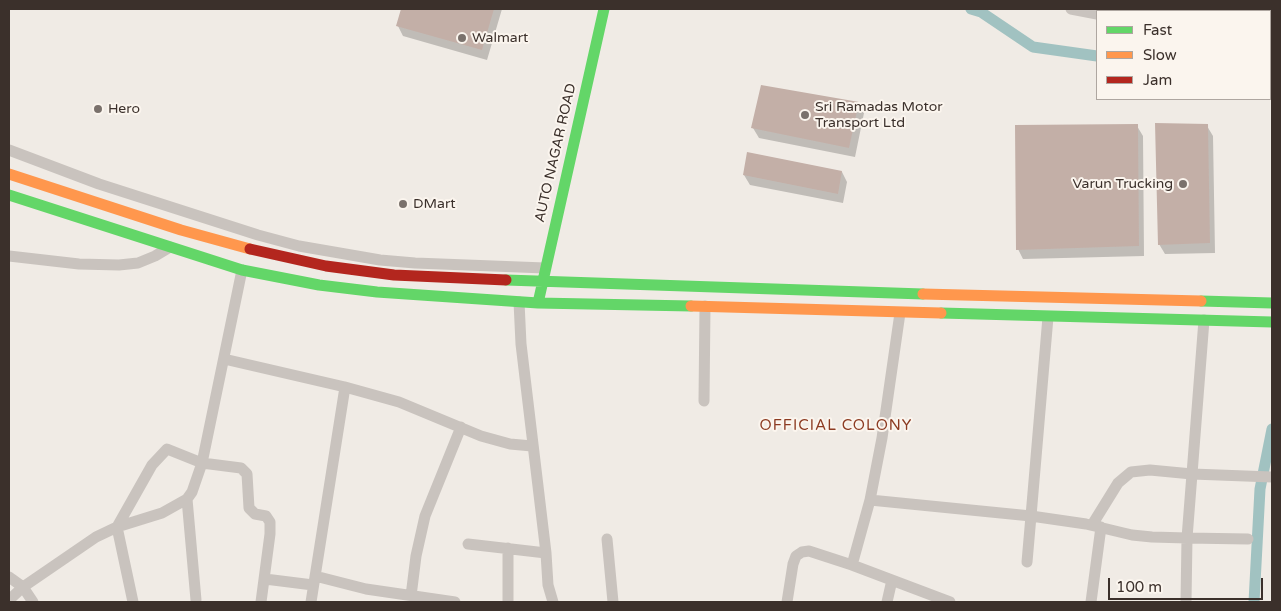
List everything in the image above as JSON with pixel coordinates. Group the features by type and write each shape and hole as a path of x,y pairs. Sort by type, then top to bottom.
{"main road":[{"name":"AUTO NAGAR ROAD","path":"538,304 604,9"},
{"path":"9,174 181,230 252,250 326,266 394,275 607,284 1272,303"},
{"path":"9,195 242,270 319,285 377,292 538,304 705,306 1272,322"}],"street":[{"path":"1071,9 1096,14"},
{"path":"9,150 99,184 258,235 299,246 380,260 546,268"},
{"path":"9,256 80,264 119,265 138,263 170,247"},
{"path":"9,600 23,587 75,551 116,527 162,513 187,499 192,492 202,463 242,270"},
{"path":"519,302 521,344 532,446 546,552 548,585 553,602"},
{"path":"704,401 705,306"},
{"path":"852,565 870,500 882,438 900,313"},
{"path":"1027,562 1048,317"},
{"path":"1186,602 1187,538 1204,320"},
{"path":"224,360 345,387 399,402 495,440 532,446"},
{"path":"311,602 345,387"},
{"path":"411,596 416,556 425,516 461,427"},
{"path":"133,602 116,527 152,465 167,449 202,463 237,467 244,470 247,474 249,508 255,514 268,518 270,522 261,602"},
{"path":"1091,602 1096,526 1118,483 1132,472 1150,470 1192,474 1272,476"},
{"path":"187,499 196,600"},
{"path":"870,500 1031,516 1096,526 1132,535 1248,539"},
{"path":"607,539 613,602"},
{"path":"468,544 546,552"},
{"path":"508,548 508,602"},
{"path":"787,602 796,556 802,552 809,551 852,565 946,601"},
{"path":"9,577 23,587 33,602"},
{"path":"265,579 314,581 455,602"},
{"path":"887,602 892,580"}],"building":[{"name":"Walmart","path":"401,9 494,9 482,50 396,26"},
{"name":"Sri Ramadas Motor Transport Ltd","path":"761,85 859,102 849,148 751,128"},
{"name":"Varun Trucking","path":"1155,123 1208,124 1210,243 1158,245"},
{"path":"1138,124 1139,246 1016,250 1015,125"},
{"path":"747,152 842,171 838,194 743,175"}],"waterway":[{"path":"971,9 981,12 1033,47 1096,56"},
{"path":"1254,602 1260,489 1272,429"}],"traffic: fast":[{"path":"538,303 604,9"},
{"path":"9,195 242,270 319,285 377,292 538,303 691,306"},
{"path":"506,280 923,294"},
{"path":"1201,301 1272,303"},
{"path":"941,313 1272,322"}],"traffic: slow":[{"path":"9,174 181,230 250,249"},
{"path":"923,294 1201,301"},
{"path":"691,306 941,313"}],"traffic: jam":[{"path":"250,249 326,266 394,275 506,280"}],"place":[{"name":"Walmart","path":"462,38"},
{"name":"Hero","path":"98,109"},
{"name":"Sri Ramadas Motor Transport Ltd","path":"805,115"},
{"name":"Varun Trucking","path":"1183,184"},
{"name":"DMart","path":"403,204"}],"district":[{"name":"OFFICIAL COLONY","path":"836,426"}]}
